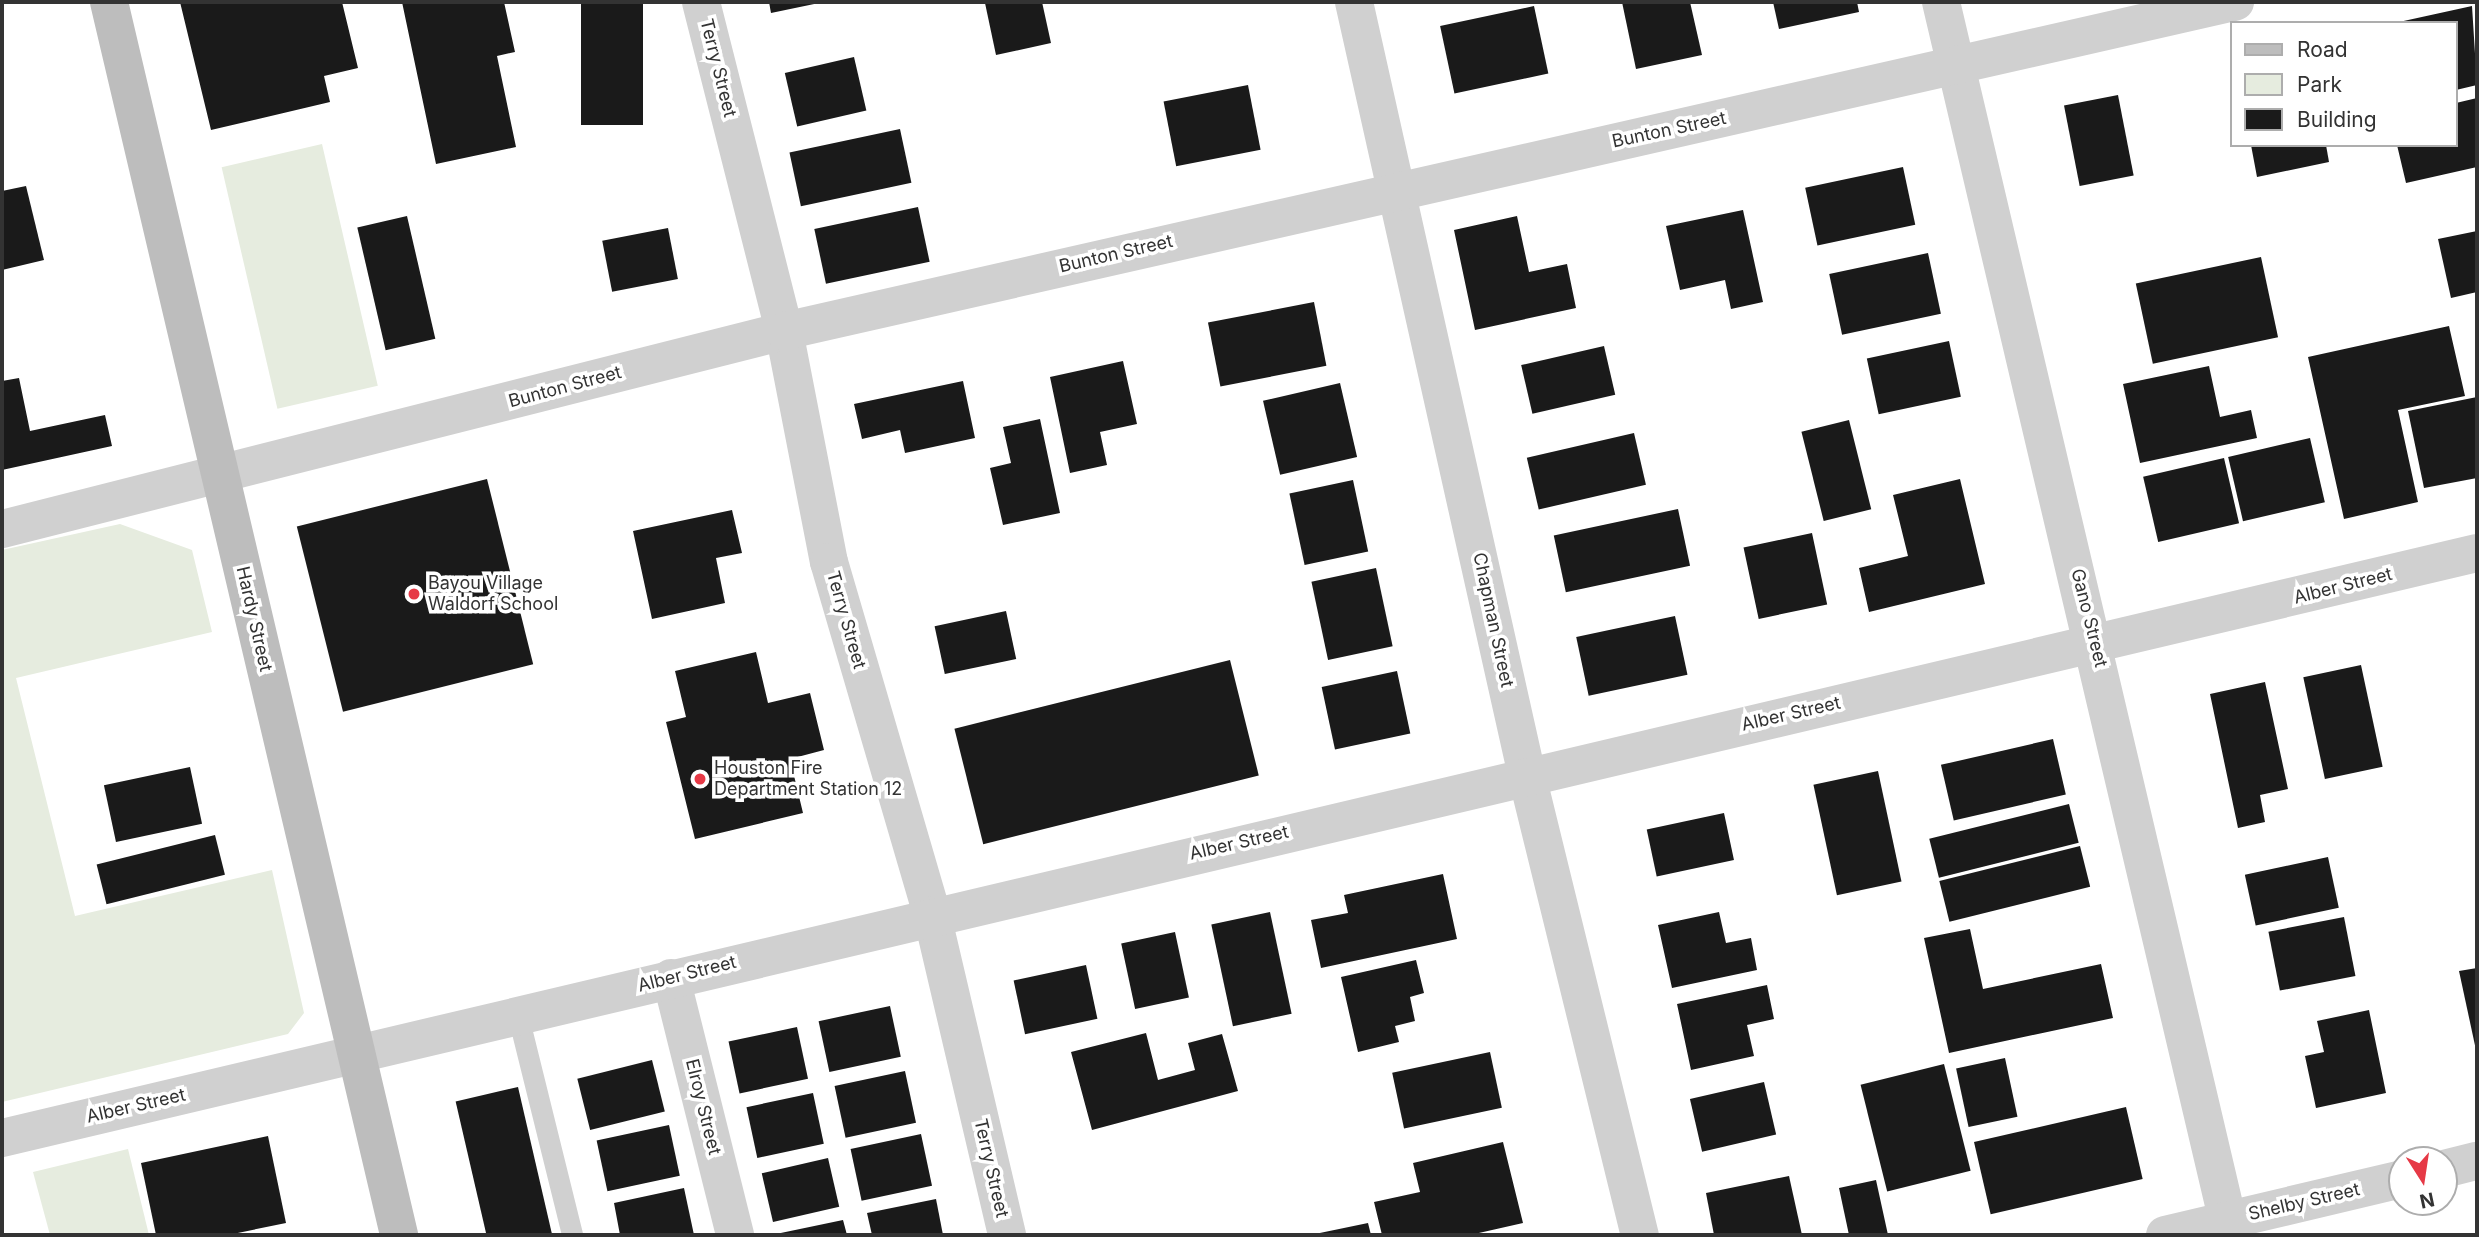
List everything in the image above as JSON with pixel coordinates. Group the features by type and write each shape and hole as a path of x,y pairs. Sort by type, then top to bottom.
{"main road":[{"name":"Hardy Street","path":"109,2 399,1235"}],"street":[{"name":"Terry Street","path":"701,2 784,331 829,562 932,915 1007,1235"},
{"name":"Chapman Street","path":"1354,2 1398,189 1528,780 1640,1235"},
{"name":"Gano Street","path":"1941,2 2096,644 2229,1227"},
{"name":"Bunton Street","path":"2,529 220,476 784,331 1398,189 1956,68 2235,2"},
{"name":"Alber Street","path":"2,1138 932,915 1528,780 2477,553"},
{"name":"Elroy Street","path":"671,978 735,1235"},
{"path":"2458,1166 2477,1161"},
{"name":"Shelby Street","path":"2165,1235 2229,1227 2388,1183"}],"lane":[{"path":"518,1016 572,1235"}],"green space":[{"path":"322,144 378,386 277,409 222,167"},
{"path":"120,524 192,550 212,632 16,678 75,916 272,870 304,1013 288,1034 2,1102 2,550"},
{"path":"128,1149 149,1235 50,1235 33,1172"}],"building":[{"path":"180,2 342,2 358,68 324,76 330,102 211,130"},
{"path":"402,2 504,2 515,52 497,56 516,147 436,164"},
{"path":"581,2 643,2 643,125 581,125"},
{"path":"769,2 818,2 819,3 771,13"},
{"path":"1042,2 1051,43 996,55 985,3"},
{"path":"1622,2 1690,2 1702,55 1636,69"},
{"path":"1773,2 1857,2 1859,12 1779,29"},
{"path":"1534,6 1548,73 1454,93 1440,26"},
{"path":"2472,6 2477,85 2458,90 2458,21 2404,21"},
{"path":"854,57 866,111 797,127 785,73"},
{"path":"1248,85 1261,150 1176,166 1164,101"},
{"path":"2118,95 2134,175 2080,186 2064,105"},
{"path":"2477,98 2477,167 2406,183 2397,147 2458,147 2458,103"},
{"path":"900,129 911,183 801,206 789,152"},
{"path":"2251,147 2326,147 2329,162 2257,177"},
{"path":"1903,167 1915,225 1817,246 1805,188"},
{"path":"26,186 44,260 2,270 2,191"},
{"path":"918,207 930,262 826,284 814,229"},
{"path":"1743,210 1763,302 1731,309 1725,280 1680,290 1666,226"},
{"path":"407,216 435,339 386,350 357,227"},
{"path":"1517,216 1529,272 1567,264 1576,308 1475,330 1454,230"},
{"path":"668,228 678,279 612,292 602,241"},
{"path":"2477,231 2477,292 2451,298 2438,239"},
{"path":"1928,253 1941,314 1842,335 1829,274"},
{"path":"2261,257 2278,337 2153,364 2136,284"},
{"path":"1314,302 1326,366 1220,386 1208,323"},
{"path":"2449,326 2465,396 2398,410 2418,502 2344,519 2308,357"},
{"path":"1949,341 1961,397 1879,414 1867,358"},
{"path":"1604,346 1615,395 1532,414 1521,365"},
{"path":"1123,361 1137,424 1100,432 1107,465 1070,473 1050,377"},
{"path":"2209,366 2220,417 2251,410 2257,438 2140,463 2123,384"},
{"path":"19,378 30,431 105,415 112,446 2,470 2,381"},
{"path":"963,381 975,438 905,453 900,430 862,439 854,404"},
{"path":"1340,383 1357,457 1280,475 1263,401"},
{"path":"2477,397 2477,478 2424,488 2408,411"},
{"path":"1040,419 1060,513 1003,525 990,468 1011,463 1003,427"},
{"path":"1849,420 1871,509 1824,521 1801,432"},
{"path":"1634,433 1646,485 1539,509 1527,458"},
{"path":"2310,438 2325,502 2243,521 2228,457"},
{"path":"2224,458 2239,523 2158,542 2143,477"},
{"name":"Bayou Village Waldorf School","path":"487,479 533,664 343,712 297,526"},
{"path":"1960,479 1985,584 1869,612 1859,568 1908,556 1893,495"},
{"path":"1353,480 1368,551 1305,565 1289,494"},
{"path":"1678,509 1690,566 1566,592 1554,535"},
{"path":"732,510 742,553 716,558 725,603 652,619 633,531"},
{"path":"1812,533 1827,604 1759,619 1744,548"},
{"path":"1376,568 1393,646 1328,660 1311,582"},
{"path":"1006,611 1016,659 945,674 935,626"},
{"path":"1675,616 1687,675 1589,696 1576,637"},
{"path":"756,652 768,703 810,693 824,750 790,759 803,813 695,839 666,722 686,717 675,671"},
{"path":"1230,660 1259,775 983,844 954,729"},
{"path":"2361,665 2383,767 2325,779 2303,677"},
{"path":"1397,671 1410,734 1335,750 1322,687"},
{"path":"2265,682 2288,789 2260,795 2265,822 2238,828 2210,694"},
{"path":"2053,739 2066,795 1954,820 1941,765"},
{"path":"190,767 202,824 116,842 104,785"},
{"path":"1878,771 1901,882 1837,895 1813,785"},
{"path":"2069,804 2079,843 1939,878 1929,839"},
{"path":"1724,813 1734,860 1657,876 1647,829"},
{"path":"215,835 225,875 107,904 97,865"},
{"path":"2080,846 2090,887 1949,922 1939,881"},
{"path":"2328,857 2339,908 2256,926 2245,875"},
{"path":"1443,874 1457,939 1321,968 1311,920 1348,913 1344,895"},
{"path":"1270,912 1292,1014 1233,1026 1211,924"},
{"path":"1719,912 1726,943 1751,938 1757,970 1672,988 1658,925"},
{"path":"2344,917 2355,976 2280,991 2268,932"},
{"path":"1970,929 1983,989 2101,964 2113,1018 1949,1053 1924,938"},
{"path":"1175,932 1189,998 1135,1009 1121,943"},
{"path":"1416,960 1424,993 1410,997 1415,1021 1395,1026 1399,1042 1358,1052 1341,977"},
{"path":"1086,965 1097,1019 1025,1034 1014,980"},
{"path":"2477,968 2477,1050 2476,1050 2459,971"},
{"path":"1767,985 1774,1019 1747,1025 1754,1056 1691,1070 1677,1004"},
{"path":"890,1006 901,1057 829,1072 819,1021"},
{"path":"2369,1010 2386,1093 2316,1108 2305,1056 2324,1052 2317,1021"},
{"path":"797,1027 808,1079 740,1093 729,1042"},
{"path":"1146,1033 1158,1080 1195,1070 1188,1043 1222,1034 1238,1091 1092,1130 1071,1052"},
{"path":"1490,1052 1502,1108 1404,1129 1392,1073"},
{"path":"2005,1058 2017,1117 1969,1127 1956,1068"},
{"path":"652,1060 665,1111 590,1130 577,1079"},
{"path":"1944,1064 1971,1171 1887,1192 1861,1085"},
{"path":"905,1071 916,1123 846,1138 835,1086"},
{"path":"1764,1082 1776,1135 1702,1152 1690,1099"},
{"path":"518,1087 552,1235 486,1235 456,1101"},
{"path":"813,1093 824,1144 757,1158 746,1107"},
{"path":"2126,1107 2143,1179 1991,1214 1974,1142"},
{"path":"669,1125 680,1176 607,1191 597,1140"},
{"path":"921,1134 932,1186 862,1201 851,1149"},
{"path":"268,1136 286,1223 228,1235 156,1235 141,1163"},
{"path":"1503,1142 1523,1223 1470,1235 1382,1235 1374,1202 1420,1192 1413,1163"},
{"path":"828,1158 839,1207 773,1222 762,1173"},
{"path":"1789,1176 1802,1235 1714,1235 1706,1193"},
{"path":"1876,1180 1888,1235 1849,1235 1839,1188"},
{"path":"684,1188 694,1235 620,1235 614,1203"},
{"path":"936,1199 943,1235 872,1235 867,1213"},
{"path":"843,1220 847,1235 776,1235 776,1234"},
{"path":"1368,1223 1371,1235 1315,1235 1315,1234"}],"place":[{"name":"Bayou Village Waldorf School","path":"414,594"},
{"name":"Houston Fire Department Station 12","path":"700,779"}]}
